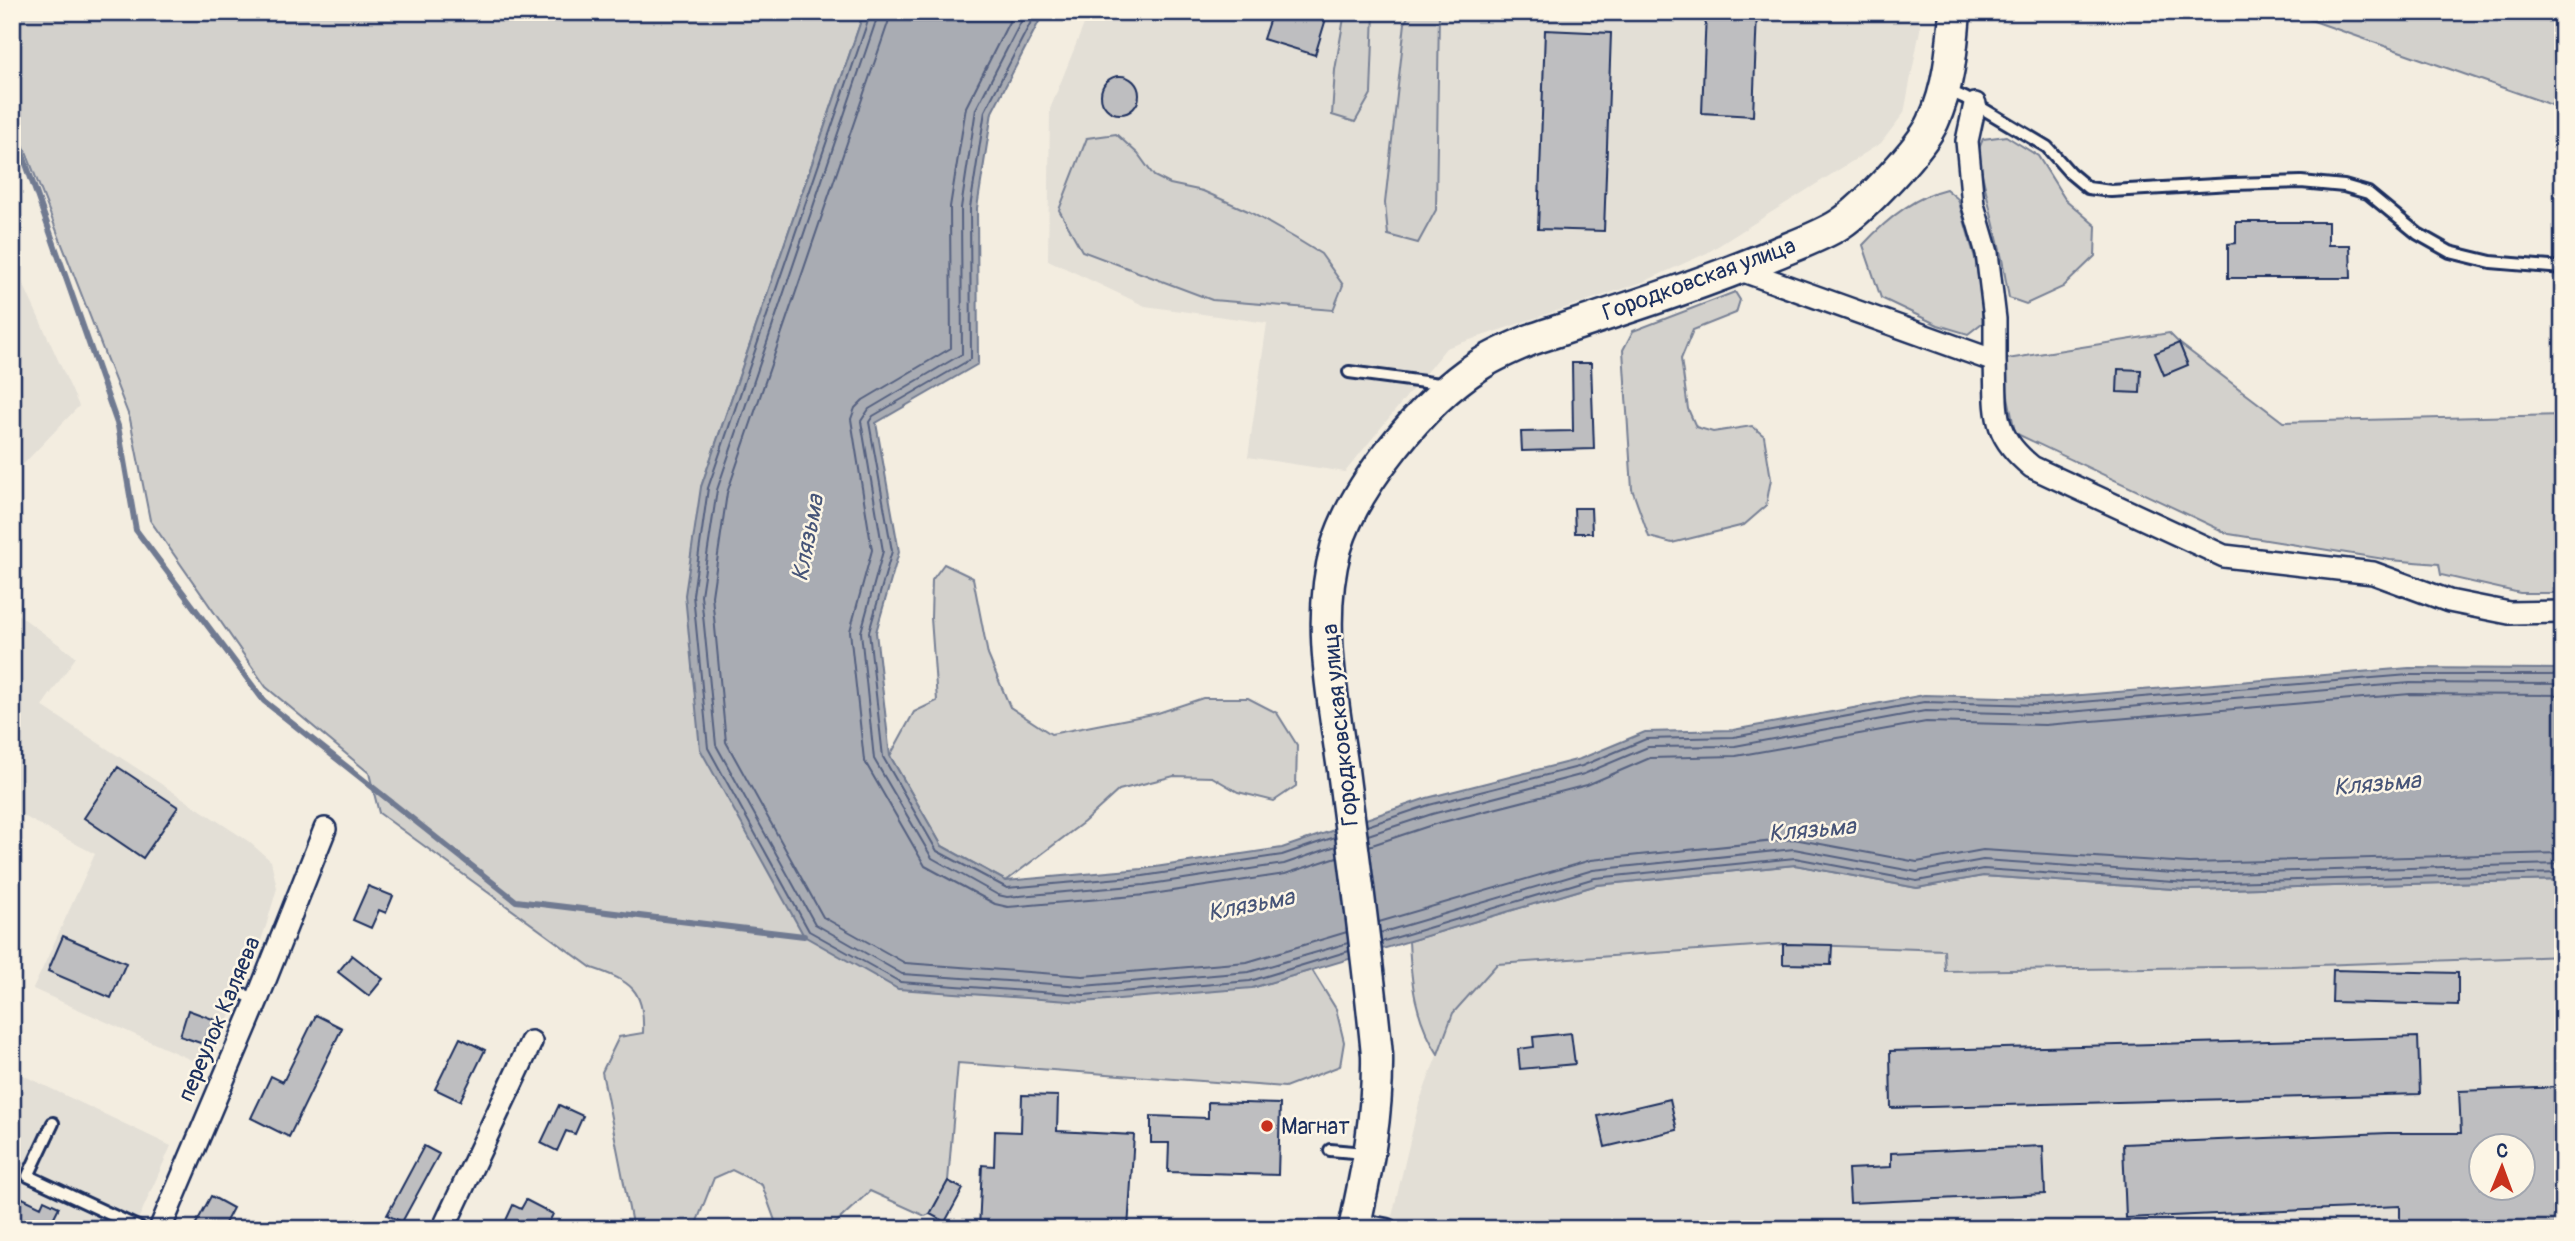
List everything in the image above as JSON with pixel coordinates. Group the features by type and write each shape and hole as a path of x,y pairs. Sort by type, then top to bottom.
{"main road":[{"name":"Городковская улица","path":"1356,1224 1371,1154 1378,1085 1373,1010 1332,686 1328,599 1336,548 1356,502 1407,432 1476,367 1530,340 1738,269 1840,224 1883,184 1912,152 1933,123 1945,89 1955,12"}],"street":[{"path":"1975,104 1968,141 1973,205 1987,253 1996,319 1995,361 2000,431 2013,452 2032,467 2224,556 2373,573 2449,601 2509,613 2563,612"},
{"path":"1738,269 1995,361"},
{"name":"переулок Каляева","path":"160,1229 249,996 325,829"},
{"path":"443,1229 531,1042"}],"lane":[{"path":"1945,89 2047,147 2070,173 2088,188 2111,191 2301,182 2344,186 2368,193 2418,234 2451,252 2491,262 2563,268"},
{"path":"1349,372 1453,386"},
{"path":"53,1123 28,1176 142,1229"},
{"path":"1330,1150 1371,1154"},
{"path":"1356,1224 1390,1225"}],"shaded area":[{"path":"12,12 864,12 701,487 700,749 1252,988 1312,970 1336,1009 1344,1042 1340,1066 1285,1087 958,1063 948,1181 930,1214 925,1216 870,1191 829,1229 778,1229 762,1185 732,1170 714,1178 694,1229 633,1229 602,1072 619,1037 643,1033 638,997 626,983 592,968 379,813 369,773 266,687 150,520 130,419 12,116"},
{"path":"1089,12 1920,12 1920,30 1904,113 1881,143 1707,253 1643,282 1446,348 1345,472 1248,457 1267,323 1145,306 1048,260 1050,109"},
{"path":"1345,12 1374,12 1371,94 1355,122 1332,115 1335,70"},
{"path":"1410,12 1439,12 1436,210 1418,243 1388,235 1385,203 1405,23"},
{"path":"2288,12 2563,12 2563,109"},
{"path":"1116,134 1138,154 1154,176 1170,184 1203,191 1248,211 1321,254 1343,285 1333,310 1212,300 1082,251 1059,210 1087,138"},
{"path":"2006,136 2038,156 2065,199 2096,226 2095,256 2063,287 2026,304 2009,298 1977,153 1983,139"},
{"path":"1946,189 1958,199 1975,258 1982,300 1982,323 1968,334 1938,325 1881,298 1863,245 1900,211 1922,198"},
{"path":"12,259 79,406 12,476"},
{"path":"1735,292 1740,300 1736,313 1693,330 1681,359 1688,409 1696,427 1713,432 1752,426 1764,436 1771,479 1766,506 1744,525 1672,543 1649,537 1632,489 1623,350 1633,331"},
{"path":"2169,333 2283,422 2563,415 2563,593 2520,593 2441,575 2439,564 2390,560 2229,534 2015,433 2001,360"},
{"path":"944,564 973,578 988,655 1010,707 1051,734 1158,713 1203,698 1248,698 1277,713 1297,745 1296,786 1274,801 1238,792 1212,777 1174,776 1119,790 1084,822 1006,881 942,846 890,756 914,712 937,701 931,618 932,580"},
{"path":"12,610 76,657 42,706 248,841 271,861 277,888 266,926 249,975 207,1067 33,989 95,854 12,810"},
{"path":"1795,865 1917,888 1983,876 2188,890 2563,880 2563,956 2291,966 1945,971 1944,950 1783,944 1497,964 1453,1013 1438,1054 1430,1041 1419,1014 1413,986 1409,941 1597,885"},
{"path":"1783,944 1945,950 1945,971 2291,966 2563,956 2563,1229 1389,1229 1419,1103 1453,1013 1497,964"},
{"path":"12,1070 171,1146 134,1229 12,1229"}],"water":[{"name":"Клязьма","path":"864,12 1044,12 992,112 977,208 978,364 876,423 899,552 876,632 890,756 942,846 1006,881 1142,869 1282,848 1427,798 1580,759 1645,732 1733,730 1924,695 2045,698 2409,668 2563,669 2563,880 2188,890 1983,876 1917,888 1795,865 1597,885 1252,988 1083,1002 898,989 804,936 700,749 685,595 701,487"}],"building":[{"path":"1272,12 1328,12 1315,55 1263,39"},
{"path":"1706,12 1757,12 1753,116 1702,113"},
{"path":"1545,30 1611,33 1604,231 1538,229"},
{"path":"1120,76 1133,82 1139,95 1133,108 1120,114 1107,108 1101,95 1107,82"},
{"path":"2236,222 2328,222 2328,245 2350,245 2351,278 2228,278 2228,244 2236,243"},
{"path":"2179,343 2188,365 2164,375 2155,353"},
{"path":"1572,363 1591,363 1594,449 1522,451 1521,432 1573,431"},
{"path":"2118,369 2141,370 2140,393 2117,392"},
{"path":"1574,508 1591,508 1592,533 1575,533"},
{"path":"118,767 178,807 143,858 84,818"},
{"path":"368,886 393,896 386,913 379,910 371,928 353,920"},
{"path":"63,936 126,963 111,998 48,971"},
{"path":"1783,944 1832,945 1831,965 1783,964"},
{"path":"352,955 383,979 369,996 338,972"},
{"path":"2333,970 2458,973 2458,1005 2332,1002"},
{"path":"188,1010 221,1022 212,1047 180,1036"},
{"path":"316,1015 342,1028 289,1137 251,1118 271,1076 283,1082"},
{"path":"1571,1033 1575,1064 1520,1069 1518,1049 1534,1047 1533,1037"},
{"path":"2418,1037 2420,1094 1891,1108 1890,1051"},
{"path":"460,1038 485,1050 460,1101 435,1089"},
{"path":"2563,1087 2563,1229 2400,1229 2400,1206 2126,1218 2123,1144 2388,1133 2461,1133 2459,1091"},
{"path":"1022,1095 1058,1096 1057,1131 1134,1135 1128,1229 979,1229 982,1165 994,1166 995,1131 1021,1132"},
{"path":"1670,1099 1677,1130 1605,1147 1598,1116"},
{"path":"1208,1102 1280,1104 1278,1175 1168,1172 1169,1143 1151,1143 1151,1116 1208,1118"},
{"path":"559,1105 583,1116 575,1134 566,1131 557,1151 541,1143"},
{"path":"424,1146 439,1154 402,1222 387,1215"},
{"path":"2043,1146 2045,1194 1850,1203 1848,1169 1891,1167 1891,1153"},
{"path":"948,1181 963,1189 945,1222 930,1214"},
{"path":"12,1193 41,1207 44,1200 59,1207 48,1229 12,1229"},
{"path":"211,1196 233,1208 222,1229 193,1229"},
{"path":"526,1200 553,1214 546,1229 502,1229 513,1205 521,1209"}],"waterway":[{"path":"12,124 118,426 136,530 264,701 516,901 804,936"}],"place":[{"name":"Магнат","path":"1267,1126"}]}
